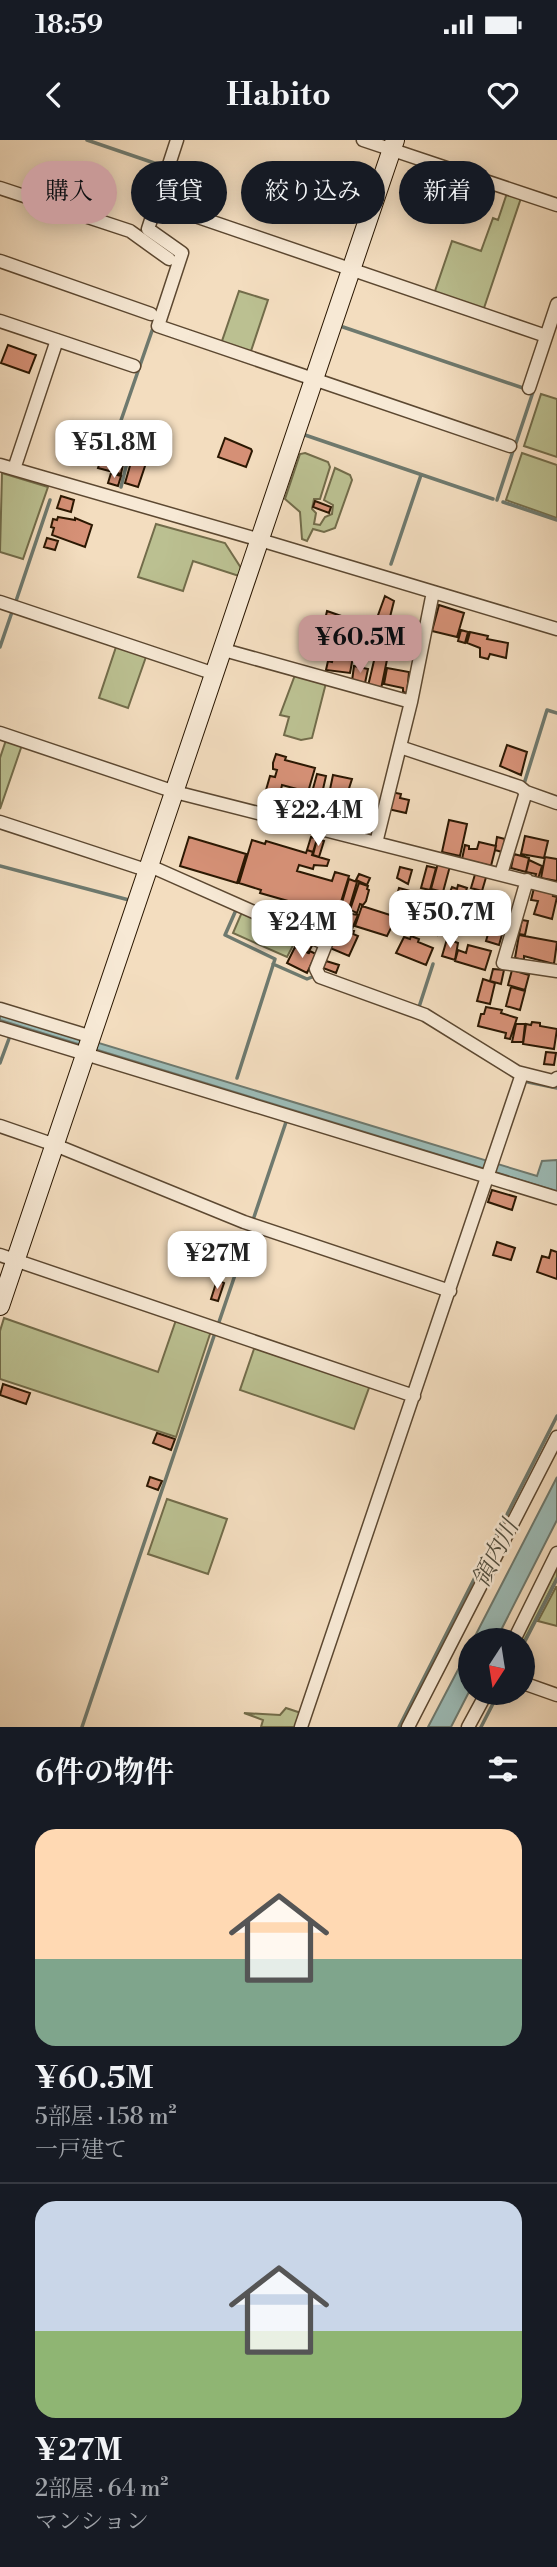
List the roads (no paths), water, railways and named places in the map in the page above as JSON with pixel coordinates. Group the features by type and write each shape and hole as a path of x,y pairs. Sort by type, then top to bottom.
{"street":[{"path":"170,161 177,140"},
{"path":"363,140 394,145 557,205"},
{"path":"0,1306 8,1258 55,1145 394,145"},
{"path":"0,188 144,233 182,253 158,326 510,446"},
{"path":"144,233 148,224"},
{"path":"218,224 547,336"},
{"path":"144,233 169,260"},
{"path":"0,261 151,314"},
{"path":"529,388 557,304"},
{"path":"0,321 134,366"},
{"path":"14,469 57,340"},
{"path":"0,465 557,629"},
{"path":"376,844 411,702 433,592"},
{"path":"0,602 215,674"},
{"path":"223,650 411,702"},
{"path":"0,733 176,792 557,889"},
{"path":"400,747 520,787 526,792 557,803"},
{"path":"501,874 526,792"},
{"path":"0,822 149,869 326,944 316,969 320,977 425,1015 522,1074 553,1081 557,1079"},
{"path":"527,880 503,963 557,971"},
{"path":"0,1009 89,1046 490,1170 557,1198"},
{"path":"0,1028 89,1046"},
{"path":"302,1727 522,1074"},
{"path":"0,1126 55,1145 244,1222 450,1291"},
{"path":"8,1258 414,1396"},
{"path":"408,1727 557,1437"},
{"path":"520,1628 557,1553"},
{"path":"536,1688 557,1695"},
{"path":"468,1727 479,1705"}],"water":[{"path":"0,1013 537,1176 542,1161 557,1160 557,1191 0,1020"},
{"path":"557,1477 557,1520 502,1628 479,1628"},
{"path":"458,1670 458,1705 462,1705 451,1727 428,1727"}],"waterway":[{"path":"87,140 148,161"},
{"path":"121,487 134,434 118,429 154,325"},
{"path":"343,327 526,389"},
{"path":"516,443 534,389"},
{"path":"305,435 493,499"},
{"path":"497,500 513,451"},
{"path":"391,564 421,475"},
{"path":"16,601 50,500"},
{"path":"503,502 557,520"},
{"path":"0,647 12,612"},
{"path":"524,784 547,710 557,713"},
{"path":"0,866 129,900"},
{"path":"236,910 225,935 275,959 237,1078"},
{"path":"273,964 307,979 312,977"},
{"path":"419,1007 433,964"},
{"path":"0,1063 10,1036"},
{"path":"528,1082 557,1088"},
{"path":"253,1220 286,1122"},
{"path":"219,1322 250,1231"},
{"path":"82,1727 215,1333"},
{"name":"領内川","path":"399,1727 557,1416"},
{"path":"532,1628 557,1579"},
{"path":"481,1727 492,1705"}]}
